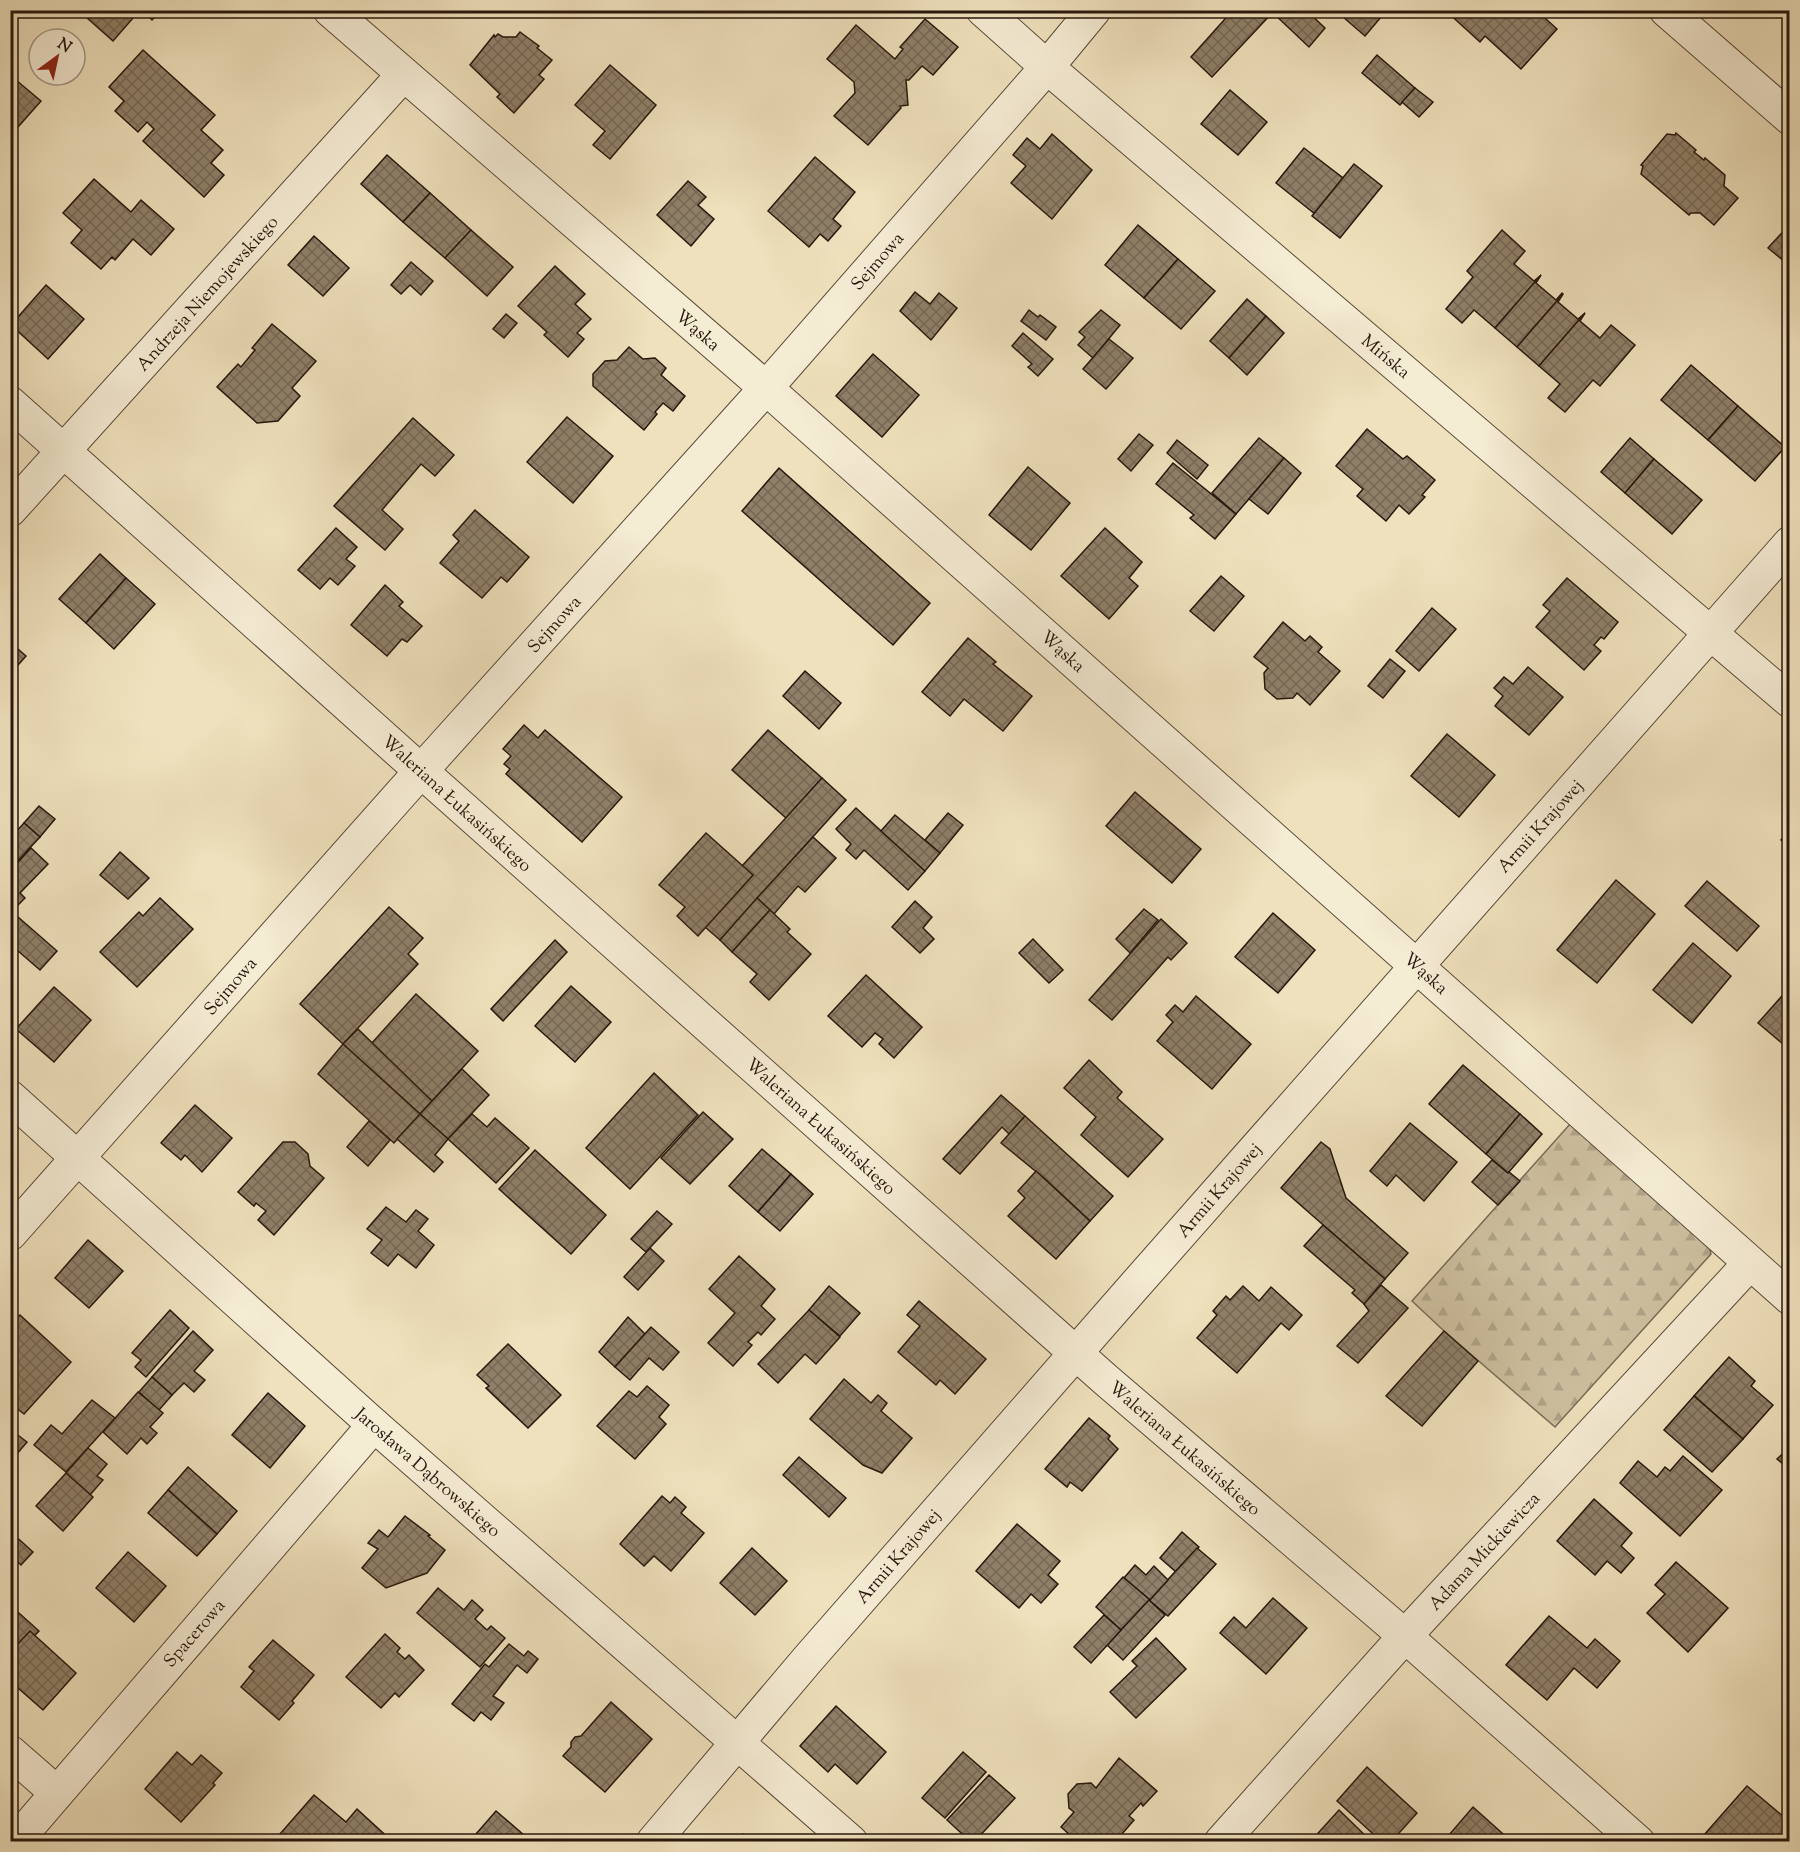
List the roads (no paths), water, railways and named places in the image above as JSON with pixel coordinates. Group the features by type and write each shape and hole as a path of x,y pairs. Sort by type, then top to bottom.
{"street":[{"name":"Wąska","path":"330,10 766,388 1417,964 1790,1298"},
{"name":"Mińska","path":"983,10 1790,701"},
{"name":"Sejmowa","path":"10,1234 421,771 766,388 1047,67 1094,10"},
{"path":"1666,10 1790,118"},
{"name":"Andrzeja Niemojewskiego","path":"10,510 403,75"},
{"name":"Waleriana Łukasińskiego","path":"10,403 1076,1353 1405,1636 1638,1842"},
{"name":"Armii Krajowej","path":"653,1842 736,1742 1076,1353 1790,543"},
{"name":"Jarosława Dąbrowskiego","path":"10,1096 374,1425 851,1842"},
{"name":"Adama Mickiewicza","path":"1221,1842 1405,1636 1750,1263"},
{"name":"Spacerowa","path":"15,1842 374,1425"},
{"path":"10,1752 57,1793"}]}
